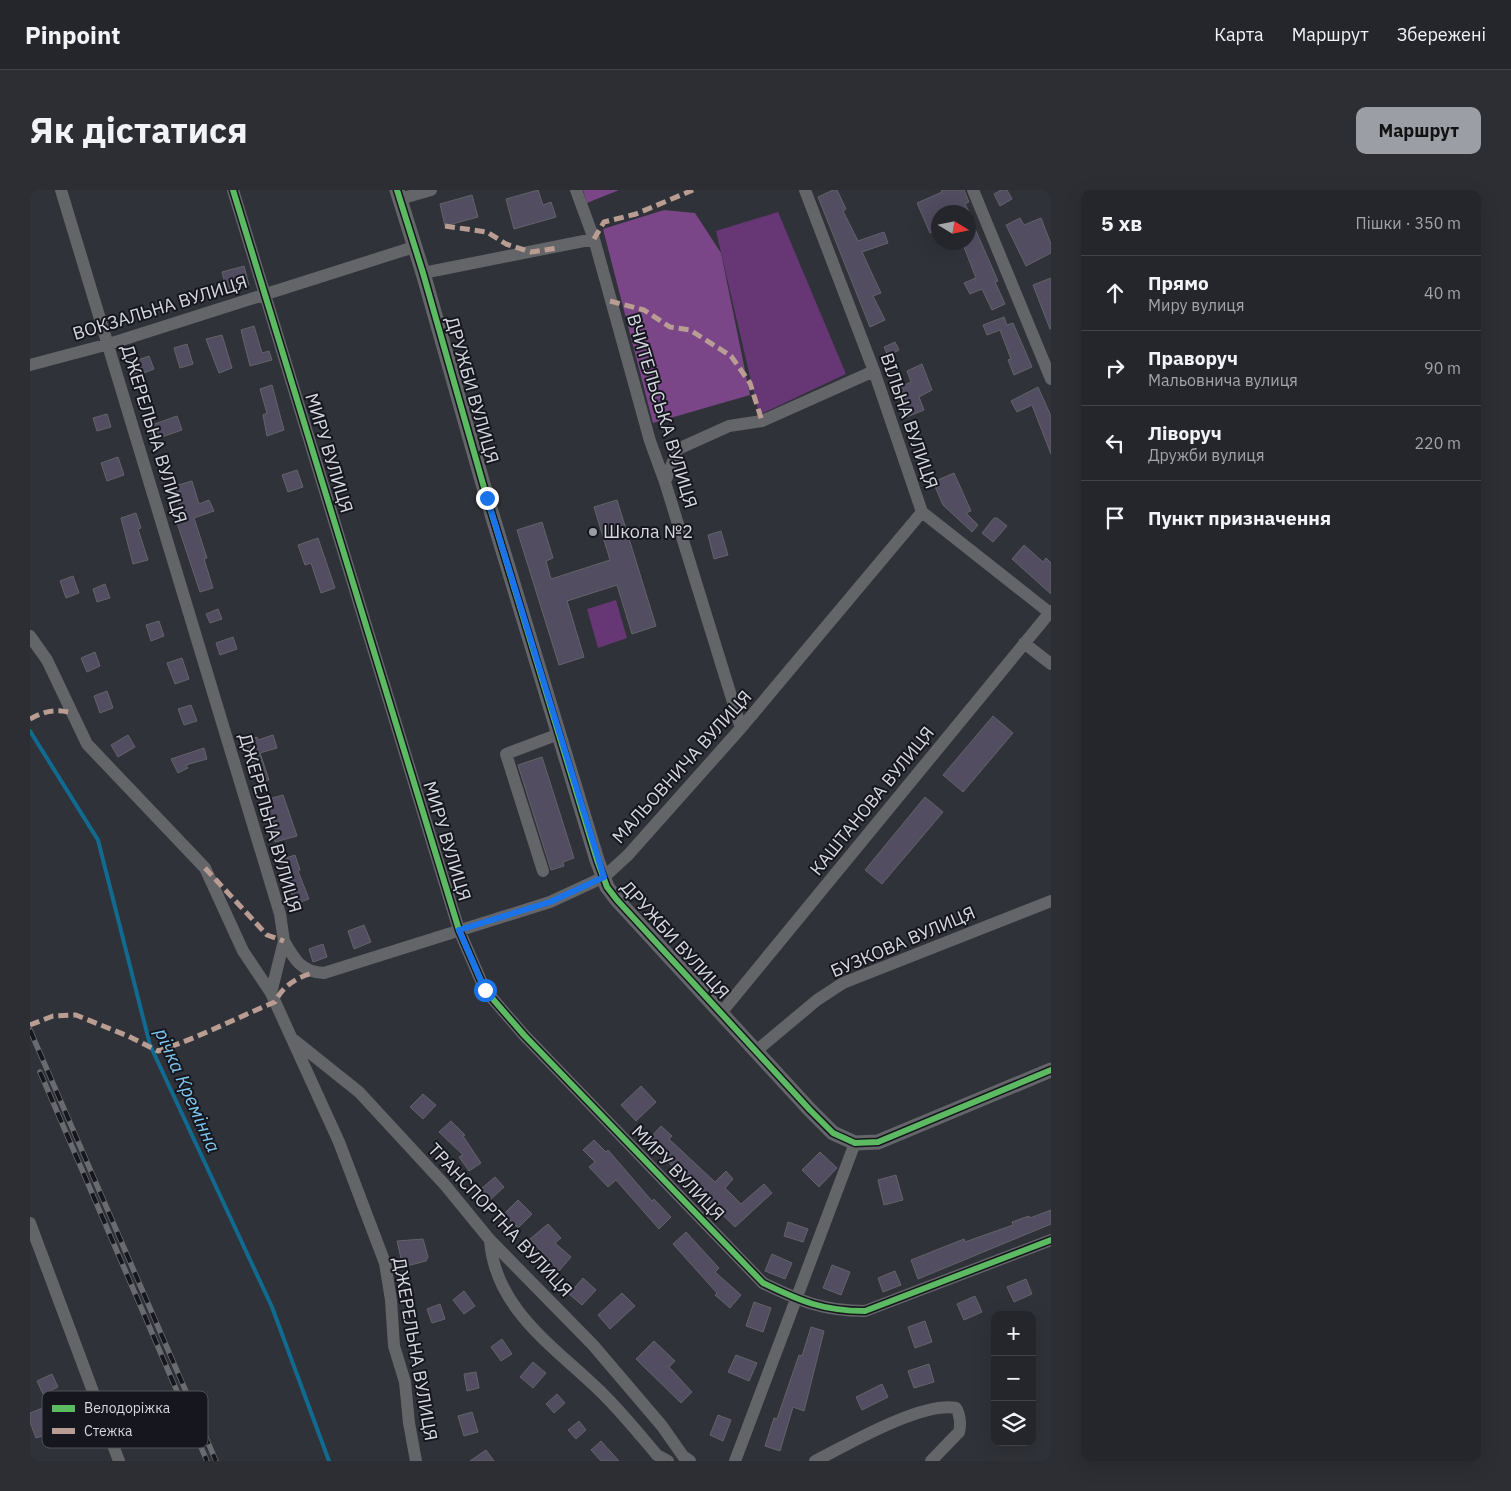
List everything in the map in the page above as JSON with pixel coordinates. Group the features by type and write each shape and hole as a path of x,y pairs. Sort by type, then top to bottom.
{"street":[{"name":"ДЖЕРЕЛЬНА ВУЛИЦЯ","path":"61,190 268,868 284,941 271,993 339,1142 384,1264 391,1300 394,1346 405,1382 408,1423 416,1461"},
{"name":"МИРУ ВУЛИЦЯ","path":"233,190 459,930 485,990 524,1035 763,1283 796,1300 836,1311 865,1311 1051,1240"},
{"path":"398,195 431,190"},
{"name":"ВЧИТЕЛЬСЬКА ВУЛИЦЯ","path":"576,190 594,239 650,441 665,482 741,728"},
{"name":"ВІЛЬНА ВУЛИЦЯ","path":"805,190 874,371 922,512 1050,612"},
{"path":"973,190 1051,379"},
{"name":"ДРУЖБИ ВУЛИЦЯ","path":"398,195 423,274 487,498 604,877 617,900 833,1133 854,1143"},
{"path":"423,274 594,239"},
{"name":"ВОКЗАЛЬНА ВУЛИЦЯ","path":"30,365 108,344 414,247"},
{"path":"665,482 678,449 728,426 762,421 874,371"},
{"name":"МАЛЬОВНИЧА ВУЛИЦЯ","path":"284,941 295,961 313,972 324,973 550,902 604,877 628,855 741,728 922,512"},
{"name":"КАШТАНОВА ВУЛИЦЯ","path":"721,1013 1050,612"},
{"path":"30,636 47,660 87,744 205,868 243,951 271,993"},
{"path":"1024,643 1051,664"},
{"path":"543,872 506,754 559,734"},
{"name":"БУЗКОВА ВУЛИЦЯ","path":"756,1051 817,1000 842,983 1051,901"},
{"name":"ТРАНСПОРТНА ВУЛИЦЯ","path":"290,1038 359,1092 445,1185 490,1240 593,1345 690,1461"},
{"path":"735,1461 854,1143 878,1142 1051,1070"},
{"path":"30,1223 93,1391"},
{"path":"490,1240 491,1259 497,1276 519,1314 604,1395 657,1455 668,1461"},
{"path":"815,1461 910,1415 942,1407 956,1408 961,1427 959,1432 931,1461"},
{"path":"114,1448 119,1461"}],"shaded area":[{"path":"583,190 619,190 587,203"},
{"path":"664,210 695,213 721,253 750,395 653,423 603,229"},
{"path":"778,212 846,374 759,415 716,231"},
{"path":"616,600 627,638 598,648 587,609"}],"building":[{"path":"538,190 543,205 551,202 556,217 514,229 506,199"},
{"path":"837,190 846,209 843,211 858,241 884,232 888,243 862,252 881,293 873,296 885,320 870,327 818,197"},
{"path":"941,190 964,190 969,202 966,205 931,205 930,233 917,203 942,192"},
{"path":"1001,190 1007,190 1012,199 1000,206 994,194"},
{"path":"472,195 478,217 445,226 440,204"},
{"path":"1020,218 1024,225 1041,218 1051,244 1051,253 1026,266 1006,225"},
{"path":"976,231 998,281 995,282 1005,304 992,310 982,289 970,294 964,283 976,278 965,250 976,250"},
{"path":"244,266 249,285 227,291 222,272"},
{"path":"1051,278 1051,329 1050,329 1033,285"},
{"path":"1004,317 1007,325 1013,323 1032,367 1014,375 1008,360 1011,359 1000,330 987,335 983,325"},
{"path":"254,326 262,353 269,351 272,360 250,366 241,330"},
{"path":"222,335 232,368 219,373 206,339"},
{"path":"895,342 899,350 888,356 884,347"},
{"path":"187,344 193,364 180,368 174,348"},
{"path":"149,356 154,369 134,377 129,363"},
{"path":"922,364 932,390 919,397 924,410 907,417 895,389 911,382 907,371"},
{"path":"272,385 284,430 267,436 263,415 267,413 260,389"},
{"path":"1038,387 1051,416 1051,454 1032,405 1017,412 1011,401"},
{"path":"107,414 111,427 97,431 93,418"},
{"path":"177,416 182,430 153,440 149,426"},
{"path":"118,457 124,475 107,481 101,463"},
{"path":"297,470 303,487 288,492 282,475"},
{"path":"954,473 971,511 966,513 978,525 972,532 943,505 933,482"},
{"path":"192,481 199,504 209,500 214,511 194,518 207,558 204,559 213,588 200,592 176,520 183,518 177,499 171,501 168,488"},
{"path":"617,500 656,626 632,634 617,585 567,601 584,657 559,665 517,530 542,522 553,558 546,561 551,579 610,560 594,507"},
{"path":"136,513 141,528 138,529 148,560 133,564 121,518"},
{"path":"994,518 997,518 1007,526 993,542 982,533"},
{"path":"721,531 728,555 714,559 708,535"},
{"path":"318,538 335,588 321,593 311,563 305,565 298,545"},
{"path":"1024,545 1043,562 1046,558 1051,563 1051,594 1012,559"},
{"path":"73,576 79,593 66,598 60,581"},
{"path":"105,584 110,598 97,602 93,589"},
{"path":"218,609 222,619 210,623 206,614"},
{"path":"159,621 164,636 151,641 146,625"},
{"path":"233,637 237,649 220,655 216,643"},
{"path":"95,652 100,666 87,672 81,658"},
{"path":"182,658 189,679 175,684 167,663"},
{"path":"107,691 113,708 100,713 94,696"},
{"path":"191,705 197,721 184,725 178,709"},
{"path":"993,716 1013,733 963,792 943,775"},
{"path":"128,735 135,747 118,757 111,745"},
{"path":"273,735 277,748 260,753 269,780 259,783 246,741 257,737 258,740"},
{"path":"204,748 207,759 186,765 188,768 178,773 171,759"},
{"path":"542,757 574,858 563,862 564,866 551,870 518,765"},
{"path":"283,795 297,836 275,842 265,800"},
{"path":"925,797 943,812 882,884 865,870"},
{"path":"295,855 300,870 298,871 309,899 295,904 280,860"},
{"path":"364,925 371,942 354,949 348,931"},
{"path":"323,944 327,957 313,962 309,949"},
{"path":"641,1086 656,1102 636,1121 621,1105"},
{"path":"423,1094 436,1105 423,1119 410,1107"},
{"path":"451,1121 465,1135 463,1136 481,1163 469,1171 459,1157 463,1155 439,1132"},
{"path":"661,1126 672,1136 669,1139 715,1182 726,1171 733,1179 725,1188 741,1204 764,1184 772,1193 735,1227 667,1161 671,1157 650,1138"},
{"path":"594,1140 606,1152 608,1150 652,1201 654,1199 671,1217 659,1229 616,1180 608,1187 589,1167 595,1162 583,1150"},
{"path":"820,1152 837,1168 819,1187 802,1170"},
{"path":"896,1175 903,1200 884,1205 878,1180"},
{"path":"495,1177 504,1187 490,1200 481,1189"},
{"path":"518,1200 532,1214 518,1228 504,1214"},
{"path":"1051,1210 1051,1224 918,1279 911,1260 964,1239 965,1242 1013,1225 1012,1222"},
{"path":"788,1222 808,1229 803,1242 784,1236"},
{"path":"548,1224 561,1238 555,1243 571,1257 559,1271 530,1239"},
{"path":"686,1232 719,1268 715,1272 741,1295 730,1308 715,1295 717,1293 673,1244"},
{"path":"423,1239 428,1257 426,1261 403,1267 397,1241"},
{"path":"772,1254 792,1263 785,1279 765,1271"},
{"path":"832,1265 850,1272 841,1295 823,1288"},
{"path":"895,1271 901,1285 883,1292 878,1278"},
{"path":"583,1278 596,1290 582,1305 569,1294"},
{"path":"1026,1279 1032,1294 1014,1302 1007,1287"},
{"path":"464,1291 475,1306 464,1314 453,1300"},
{"path":"622,1293 635,1306 610,1329 598,1315"},
{"path":"975,1296 982,1312 964,1320 957,1304"},
{"path":"754,1302 771,1308 763,1332 746,1326"},
{"path":"440,1304 445,1319 432,1323 427,1309"},
{"path":"925,1321 932,1342 915,1348 908,1327"},
{"path":"811,1327 824,1331 804,1411 793,1407 780,1451 765,1446 774,1418 777,1419 799,1355 802,1356"},
{"path":"502,1339 512,1354 501,1361 491,1347"},
{"path":"654,1341 675,1361 669,1367 692,1392 681,1403 636,1359"},
{"path":"736,1355 757,1363 749,1381 728,1372"},
{"path":"533,1362 546,1373 533,1388 520,1377"},
{"path":"929,1364 934,1382 914,1388 908,1371"},
{"path":"476,1372 479,1388 467,1391 464,1374"},
{"path":"52,1374 58,1387 42,1392 37,1381"},
{"path":"882,1384 888,1397 862,1410 856,1397"},
{"path":"557,1394 565,1403 554,1413 546,1404"},
{"path":"42,1408 42,1436 36,1438 30,1422 30,1413"},
{"path":"472,1412 478,1432 464,1436 458,1416"},
{"path":"718,1415 731,1420 723,1441 710,1435"},
{"path":"579,1421 586,1430 576,1439 568,1430"},
{"path":"601,1441 619,1461 601,1461 591,1450"},
{"path":"486,1450 494,1461 470,1461"}],"waterway":[{"name":"річка Кремінна","path":"30,731 98,840 150,1045 272,1307 329,1461"}],"railway":[{"path":"30,1030 186,1391"},
{"path":"40,1072 177,1391"},
{"path":"208,1442 216,1461"},
{"path":"201,1448 207,1461"}],"marked path":[{"path":"594,239 604,222 636,214 693,190"},
{"path":"445,226 487,232 506,244 531,252 558,248"},
{"path":"610,301 644,310 670,327 690,330 731,356 750,383 762,421"},
{"path":"30,719 51,711 73,713"},
{"path":"205,868 267,935 284,941"},
{"path":"30,1025 53,1016 76,1015 128,1036 158,1051 275,1002 291,983 313,973"}],"cycle path":[{"path":"233,190 459,930 485,990 524,1035 763,1283 789,1295 824,1307 865,1311 1051,1240"},
{"path":"397,190 423,273 487,498 597,860 607,887 810,1110 833,1133 855,1143 878,1142 1051,1070"}],"place":[{"name":"Школа №2","path":"593,532"}],"route":[{"path":"485,990 459,930 550,902 604,877 597,860 487,498"}]}
